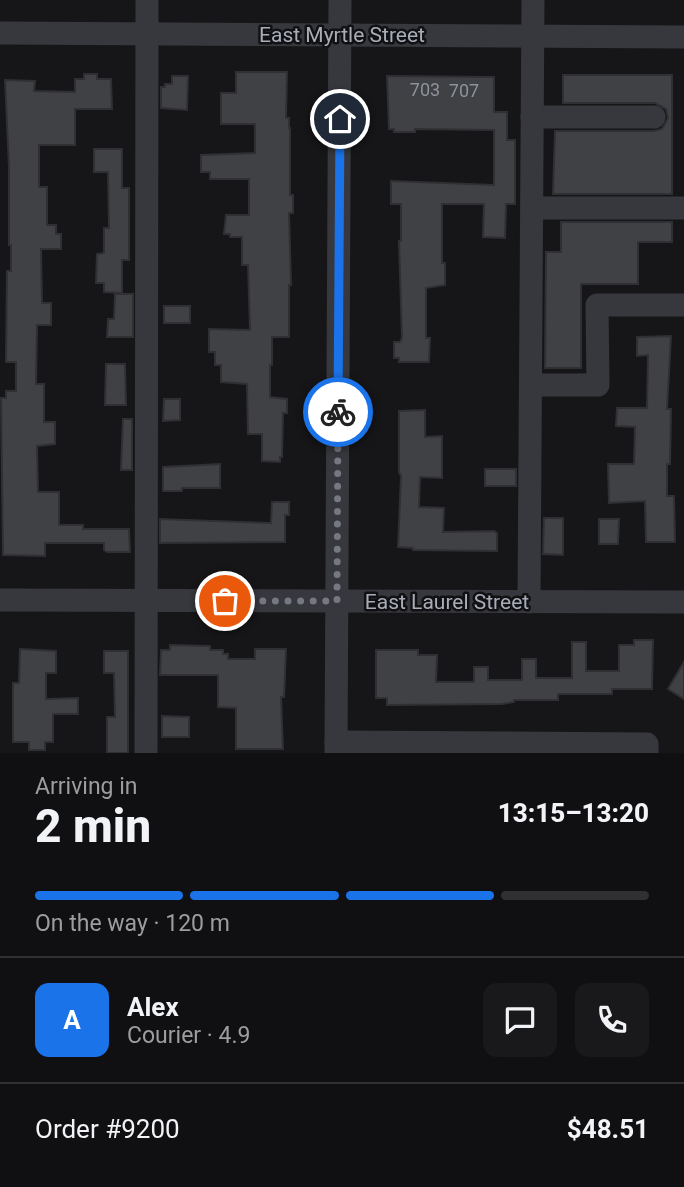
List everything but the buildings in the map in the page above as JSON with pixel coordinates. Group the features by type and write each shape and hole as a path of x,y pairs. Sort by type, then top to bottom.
{"street":[{"path":"146,753 147,0"},
{"path":"340,0 336,748 647,744 647,753"},
{"path":"529,602 533,0"},
{"name":"East Myrtle Street","path":"0,33 684,37"},
{"path":"533,117 654,117"},
{"path":"532,208 684,208"},
{"path":"531,385 597,385 597,305 684,305"},
{"name":"East Laurel Street","path":"0,600 684,602"}],"way so far":[{"path":"225,601 337,601 338,412"}],"route":[{"path":"338,412 340,119"}]}
